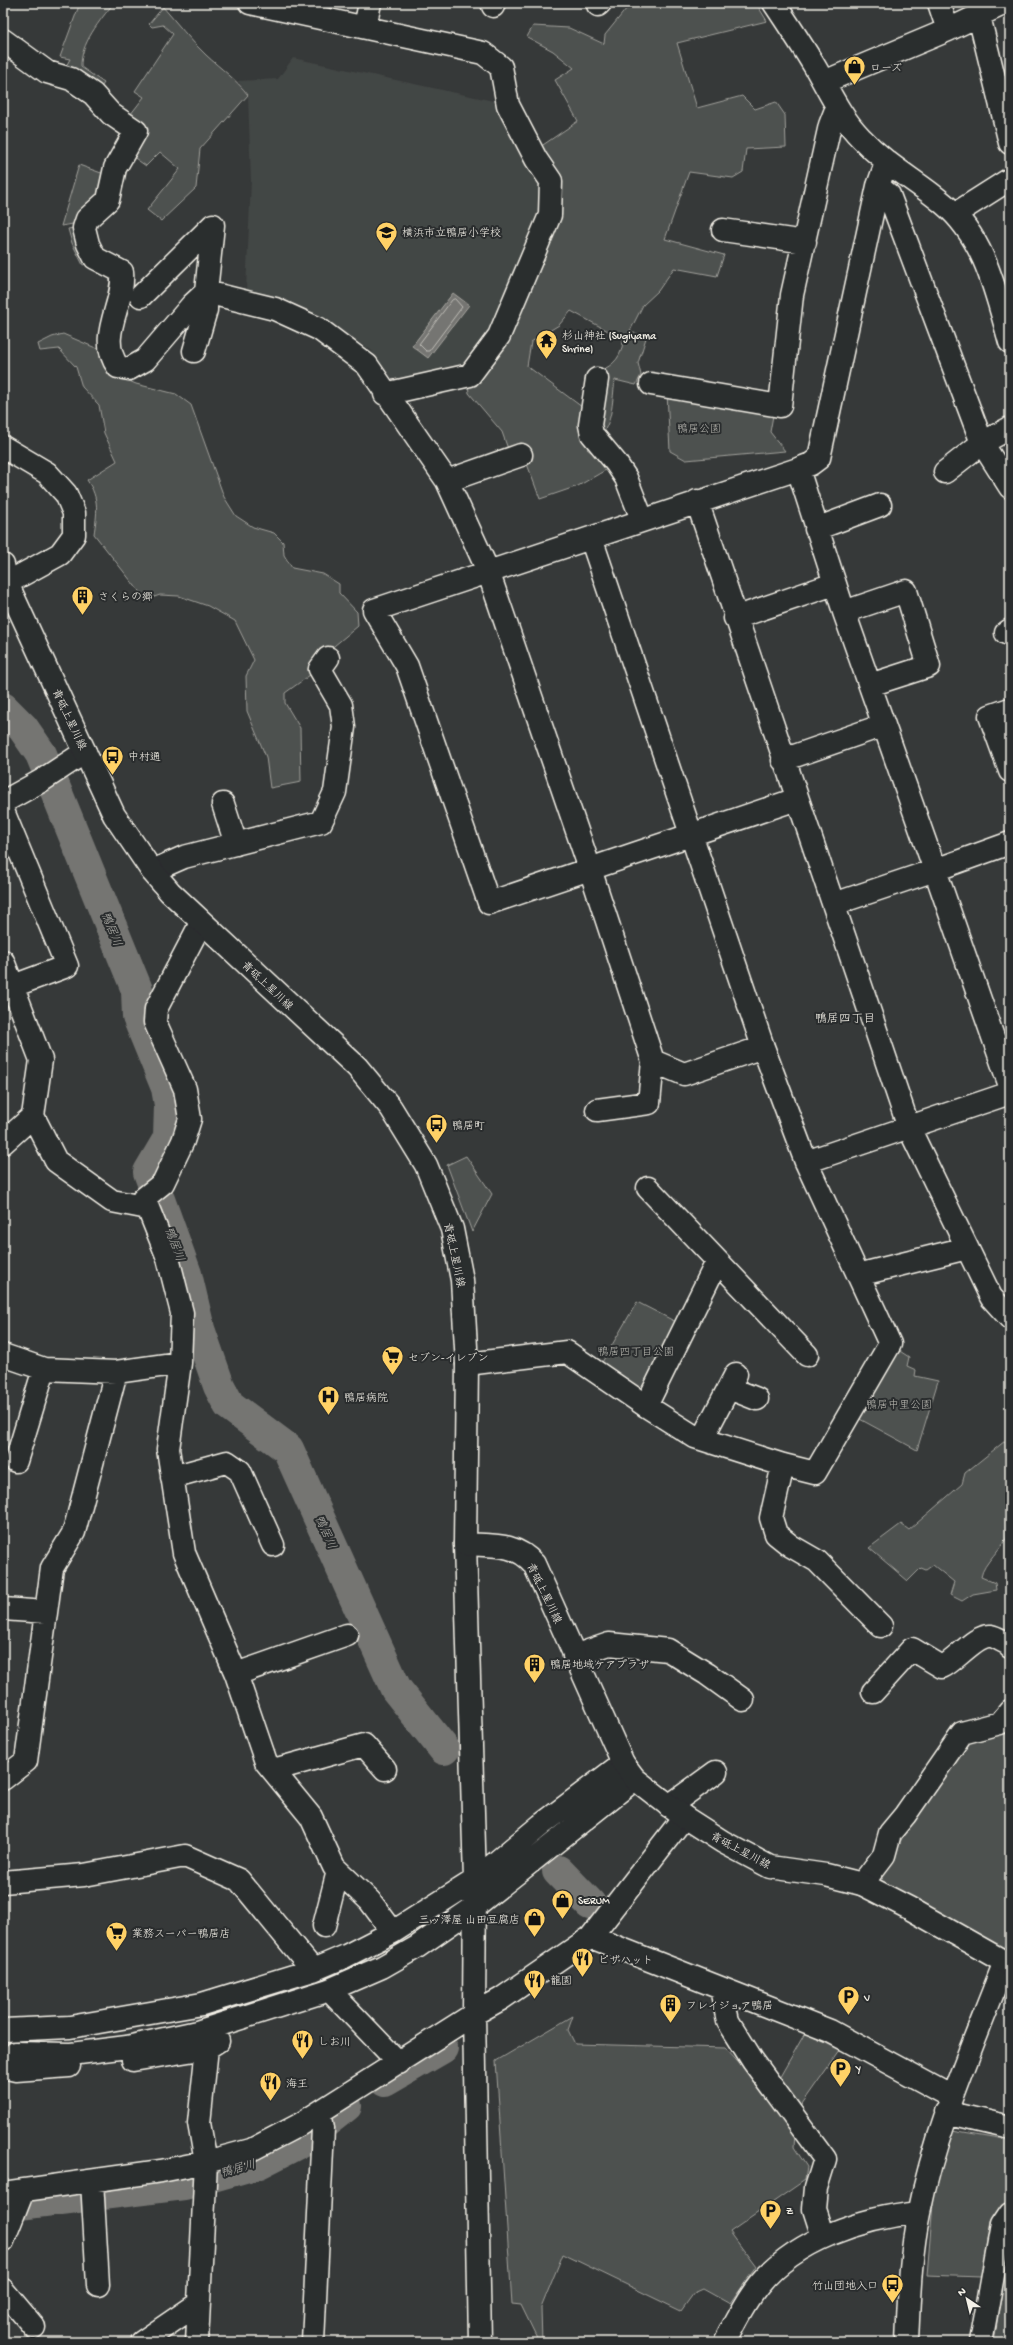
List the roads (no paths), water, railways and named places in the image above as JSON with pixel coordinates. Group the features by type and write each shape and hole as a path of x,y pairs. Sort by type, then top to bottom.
{"street":[{"path":"250,3 483,53 501,67 508,105 536,159 551,181 550,215 499,336 470,375 385,394"},
{"path":"365,27 370,3"},
{"path":"774,3 824,82 837,107 860,137 886,163 944,203 955,214 974,240 986,264 1010,342"},
{"path":"939,3 948,30"},
{"path":"824,82 948,30 1005,3"},
{"path":"979,16 1010,142"},
{"path":"3,40 47,72 71,79 93,94 111,114 136,131 115,168 108,200 87,219 84,228 88,244 95,258 122,272 123,281 110,328 109,345 113,360 118,367 129,368 145,360 206,292"},
{"path":"651,384 780,406 792,295 830,125 837,107"},
{"path":"796,799 489,903 407,666 374,610 591,538 642,519 798,469 811,464 819,458 878,186 886,163"},
{"path":"955,214 1010,179"},
{"path":"878,186 889,195 982,443 1010,487"},
{"path":"141,296 213,225 206,292 206,310 194,350"},
{"path":"723,230 805,242"},
{"path":"206,292 275,309 319,329 367,365 385,394 447,481 488,571 590,869 653,1062 649,1103 597,1110"},
{"path":"596,379 590,425 592,434 616,463 626,478 642,519"},
{"path":"945,472 982,443 1010,428"},
{"name":"青砥上星川線","path":"3,447 47,473 66,494 74,513 74,535 60,554 4,577 114,815 152,871 170,892 201,924 357,1067 391,1108 426,1165 452,1229 462,1280 467,1364 465,1544 508,1547 525,1554 534,1564 574,1656 629,1771 677,1811 723,1842 770,1867 826,1875 862,1884 909,1908 1007,1964"},
{"path":"447,481 521,455"},
{"path":"798,469 834,584 1010,1086"},
{"path":"697,501 796,799 834,904 909,1128 991,1297 1010,1318"},
{"path":"816,529 880,505"},
{"path":"467,1364 567,1352 646,1406 702,1439 783,1465 815,1473 890,1344 806,1162 763,1048 591,538"},
{"path":"735,618 834,584"},
{"path":"844,612 906,591 929,666 870,685"},
{"path":"152,871 184,858 320,822 335,792 344,727 341,705 320,669 328,658"},
{"path":"1010,709 990,716 1010,770"},
{"path":"783,760 884,725"},
{"path":"13,986 67,966 5,799 48,776 85,752"},
{"path":"223,804 236,844"},
{"path":"834,904 1010,843"},
{"path":"201,924 156,1009 155,1022 185,1089 190,1119 183,1141 153,1195 182,1313 180,1363 168,1449 184,1553 236,1674 266,1762 311,1817 334,1867 370,1901 393,1932"},
{"path":"3,961 41,1060 33,1116 56,1161 112,1201 153,1195"},
{"path":"653,1062 684,1074 763,1048"},
{"path":"806,1162 1010,1093"},
{"path":"3,1143 33,1116"},
{"path":"648,1188 806,1355"},
{"path":"858,1275 967,1248"},
{"path":"646,1406 717,1262"},
{"path":"3,1355 44,1369 116,1372 180,1363"},
{"path":"16,1461 44,1369"},
{"path":"3,1779 26,1761 52,1568 74,1532 116,1372"},
{"path":"702,1439 733,1381 757,1399"},
{"path":"172,1477 227,1462 240,1472 273,1545"},
{"path":"783,1465 771,1518 776,1534 791,1546 817,1561 881,1626"},
{"path":"465,1544 475,1880 473,1908 474,2014 480,2342"},
{"path":"3,1609 46,1612"},
{"path":"236,1674 347,1635"},
{"path":"873,1692 912,1649 942,1667 951,1663 980,1638 991,1636 1009,1644 1010,1647"},
{"path":"574,1656 609,1644 668,1650 707,1674 743,1700"},
{"path":"862,1884 884,1855 890,1833 906,1815 962,1732 1000,1723 1010,1711"},
{"path":"273,1770 364,1745 385,1769"},
{"path":"4,2030 70,2027 194,2005 313,1970 346,1956 393,1932 475,1880 542,1825 629,1771"},
{"path":"253,2016 248,2025 207,2048 132,2060 16,2070 9,2060 127,2047 197,2032 253,2016 329,1990 382,1967 417,1947 473,1908 629,1771"},
{"path":"3,2241 13,2191 92,2181 206,2162 250,2150 320,2113 474,2014 501,2000 591,1937 677,1811 716,1772"},
{"path":"3,1882 84,1875 185,1856 239,1880 313,1970"},
{"path":"324,1926 338,1871"},
{"path":"591,1937 830,2031 949,2105 1010,2127"},
{"path":"907,2342 912,2259 919,2212 949,2105 1007,1964"},
{"path":"721,1989 728,2021 753,2061 825,2159 816,2188 814,2209 823,2237"},
{"path":"329,1990 399,2063"},
{"path":"197,2342 206,2162 199,2123 207,2048"},
{"path":"313,2342 323,2128 320,2113"},
{"path":"92,2181 98,2285"},
{"path":"725,2342 759,2284 777,2267 804,2247 823,2237 887,2215 919,2212"},
{"path":"981,2342 1002,2225 1010,2213"},
{"path":"3,2290 34,2327"},
{"path":"142,2342 199,2302"}],"water":[{"path":"453,293 469,305 428,358 412,346"}],"waterway":[{"name":"鴨居川","path":"3,708 23,728 41,754 137,990 138,1017 167,1088 170,1105 169,1138 149,1172 186,1274 199,1329 219,1386 229,1405 288,1449 396,1689 444,1749"},
{"name":"鴨居川","path":"558,1871 590,1904"},
{"name":"鴨居川","path":"385,2081 442,2048"},
{"name":"鴨居川","path":"3,2206 184,2184 259,2163 300,2142 346,2106"}],"place":[{"name":"ローズ","path":"855,86"},
{"name":"横浜市立鴨居小学校","path":"387,252"},
{"name":"杉山神社 (Sugiyama Shrine)","path":"546,360"},
{"name":"さくらの郷","path":"82,616"},
{"name":"中村通","path":"112,776"},
{"name":"鴨居町","path":"436,1144"},
{"name":"セブン-イレブン","path":"393,1376"},
{"name":"鴨居病院","path":"328,1416"},
{"name":"鴨居地域ケアプラザ","path":"534,1684"},
{"name":"SERUM","path":"562,1920"},
{"name":"三ッ澤屋 山田豆腐店","path":"535,1938"},
{"name":"業務スーパー鴨居店","path":"117,1952"},
{"name":"ピザハット","path":"582,1978"},
{"name":"龍園","path":"534,2000"},
{"name":"V","path":"849,2016"},
{"name":"フレイジョア鴨居","path":"670,2024"},
{"name":"しお川","path":"302,2060"},
{"name":"Y","path":"840,2088"},
{"name":"海王","path":"270,2102"},
{"name":"Z","path":"771,2230"},
{"name":"竹山団地入口","path":"893,2304"}],"district":[{"name":"鴨居四丁目","path":"845,1018"}],"park label":[{"name":"鴨居公園","path":"699,428"},
{"name":"鴨居四丁目公園","path":"636,1351"},
{"name":"鴨居中里公園","path":"899,1404"}]}
